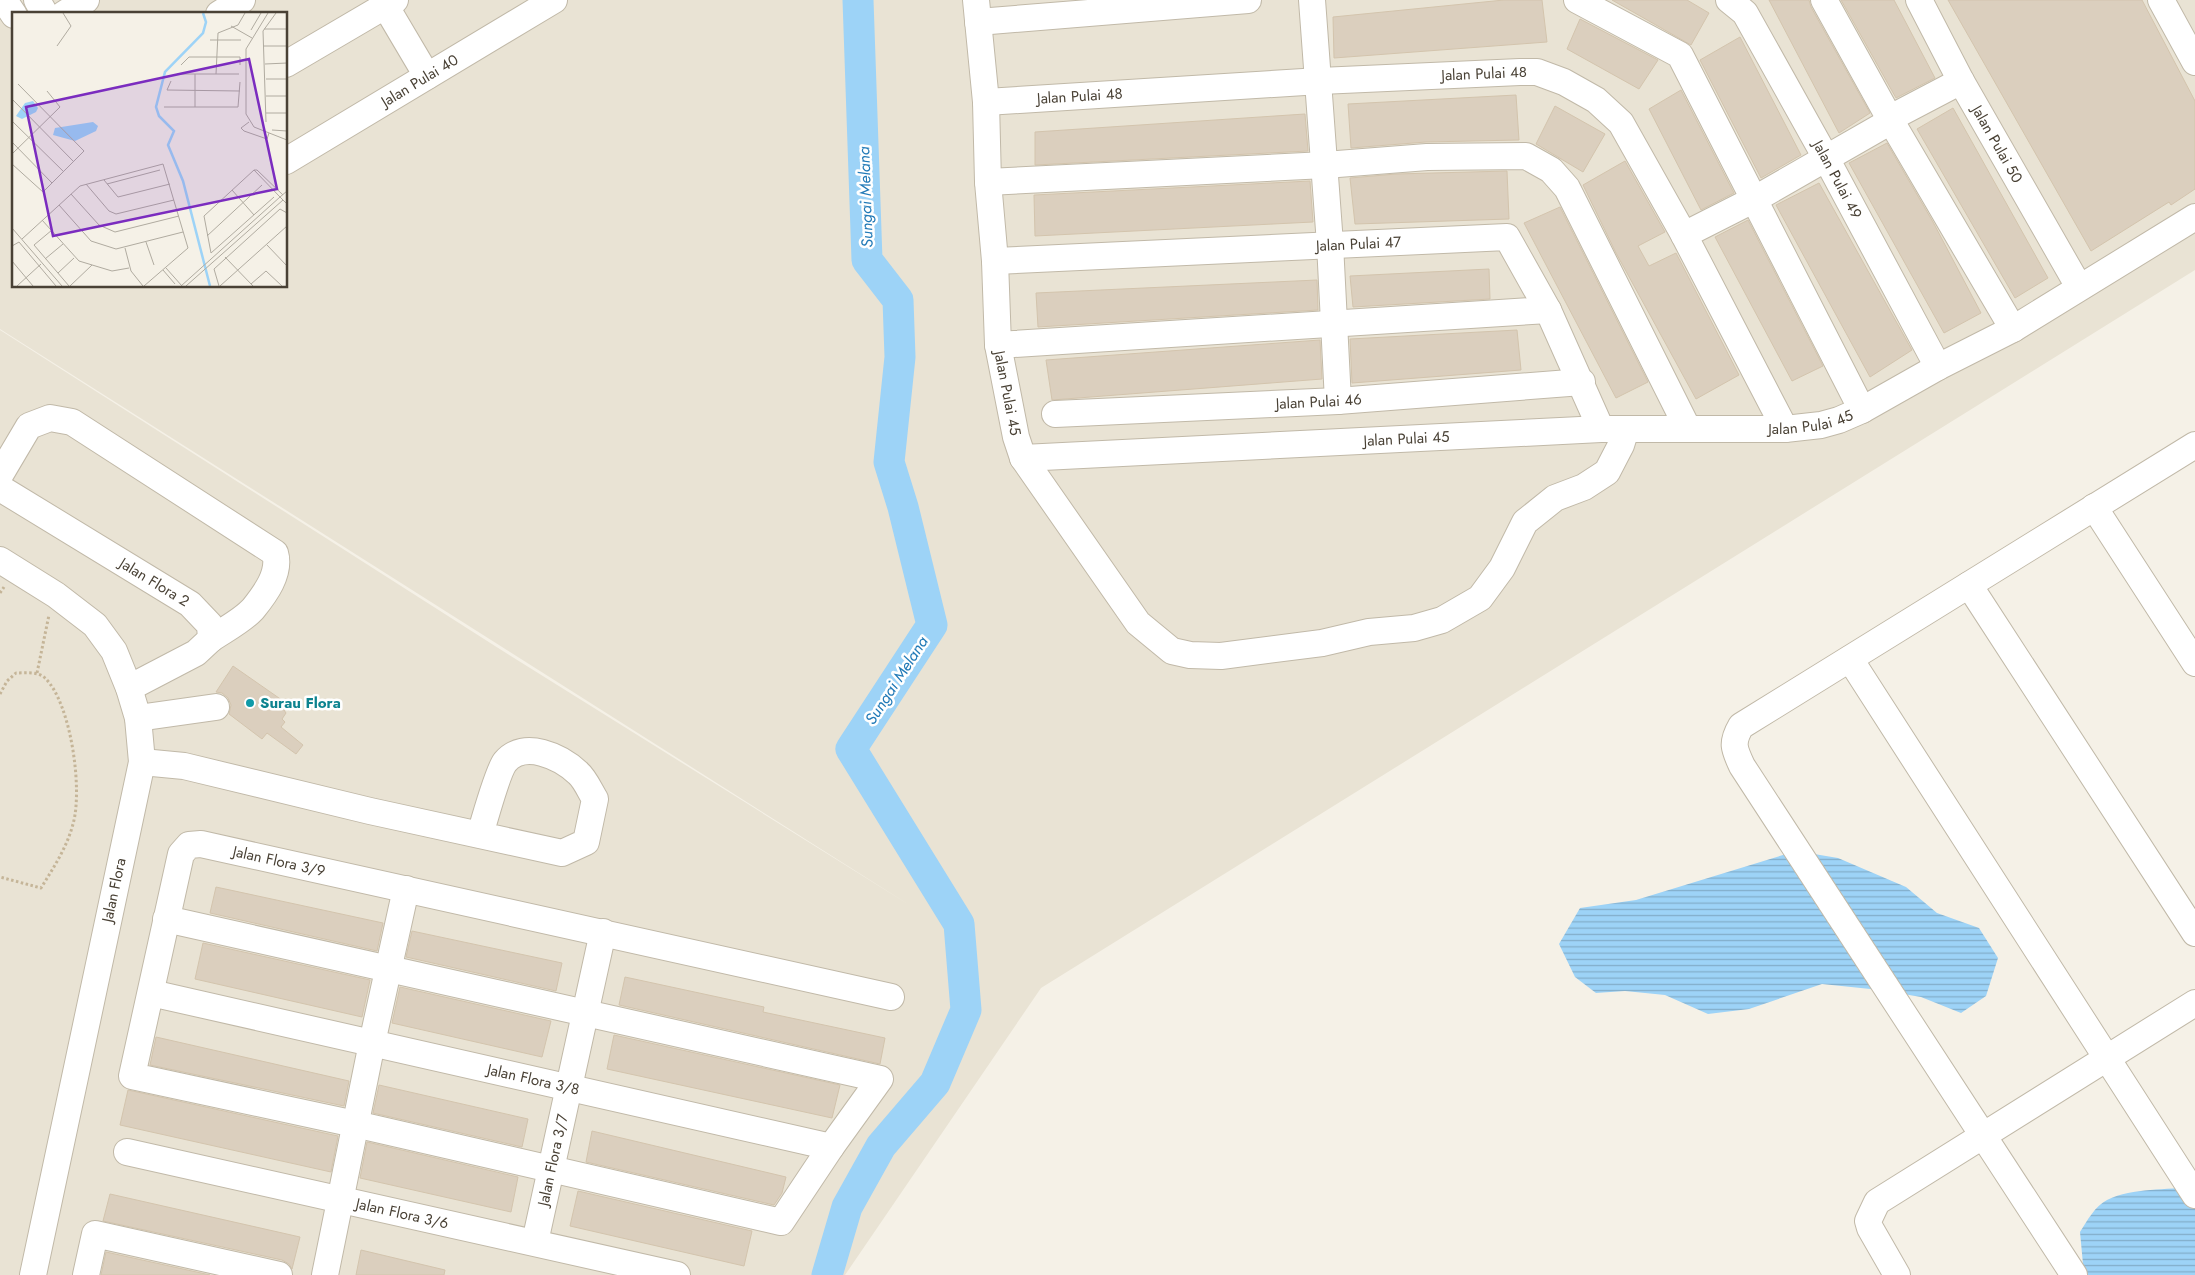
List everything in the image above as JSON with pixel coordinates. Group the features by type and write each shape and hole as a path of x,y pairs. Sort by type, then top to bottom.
{"street":[{"path":"4,0 12,12"},
{"path":"37,0 44,12"},
{"path":"67,12 86,0"},
{"path":"222,12 242,0"},
{"name":"Jalan Pulai 40","path":"288,160 554,0"},
{"path":"977,11 1248,0"},
{"path":"1312,0 1320,81 1338,401"},
{"path":"1577,0 1680,55 1862,410"},
{"name":"Jalan Pulai 49","path":"1729,0 1745,13 1826,158 1938,367"},
{"path":"1824,0 1891,121 2013,329"},
{"name":"Jalan Pulai 50","path":"1919,0 1961,81 2079,287"},
{"path":"2161,0 2195,62"},
{"path":"288,63 387,2 427,76"},
{"name":"Jalan Pulai 45","path":"977,11 986,102 988,182 996,261 998,345 1016,437 1023,458 1613,429 1786,429 1820,425 1839,420 1862,410 1938,367 2013,329 2195,217"},
{"name":"Jalan Pulai 48","path":"986,102 1320,81 1537,72 1564,82 1596,100 1621,123 1684,235 1786,429"},
{"path":"1684,235 1755,199 1891,121 1900,113 1961,81"},
{"path":"988,182 1325,165 1427,157 1526,156 1551,170 1567,188 1688,429"},
{"name":"Jalan Pulai 47","path":"996,261 1507,237 1548,310 1582,382 1613,429"},
{"path":"998,345 1548,310"},
{"name":"Jalan Pulai 46","path":"1056,414 1338,401 1582,382"},
{"path":"0,475 29,426 50,418 72,422 274,553 277,562 275,575 252,610 211,639 196,653 129,688"},
{"path":"1023,458 1138,623 1172,651 1190,655 1221,656 1322,643 1370,632 1414,628 1442,620 1480,598 1502,568 1525,522 1555,498 1584,487 1607,472 1621,445 1613,429"},
{"path":"2074,1275 1742,766 1735,752 1734,738 1741,726 2195,445"},
{"name":"Jalan Flora 2","path":"0,488 190,604 210,625 211,639"},
{"path":"2094,507 2195,663"},
{"name":"Jalan Flora","path":"0,560 56,595 95,625 114,651 129,688 138,718 142,762 33,1275"},
{"path":"1969,585 2195,933"},
{"path":"1850,659 2195,1195"},
{"path":"138,718 216,707"},
{"path":"142,762 184,766 480,835 562,853 586,842 595,799 579,774 555,757 533,751 517,753 505,763 480,835"},
{"name":"Jalan Flora 3/9","path":"355,1124 132,1076 181,854 189,845 201,844 891,997"},
{"path":"325,1275 355,1124 406,889"},
{"path":"166,919 880,1079 781,1222 355,1124"},
{"name":"Jalan Flora 3/7","path":"535,1242 603,932"},
{"name":"Jalan Flora 3/8","path":"151,993 831,1148"},
{"path":"1897,1275 1870,1228 1868,1220 1877,1202 2195,1003"},
{"name":"Jalan Flora 3/6","path":"127,1152 677,1275"},
{"path":"86,1275 95,1234 279,1275"}],"path":[{"path":"37,673 48,617 56,595"},
{"path":"0,694 7,681 16,673 37,673 45,677 57,696 68,725 74,757 78,802 73,824 62,853 41,888 0,877"}],"shaded area":[{"path":"0,0 2195,0 2195,270 1041,988 845,1275 0,1275 0,330 495,646 911,906 0,329"}],"water":[{"path":"1796,851 1838,858 1906,887 1937,913 1979,928 1998,958 1986,996 1961,1013 1921,997 1880,990 1822,984 1749,1009 1708,1014 1665,995 1625,991 1596,993 1575,977 1559,944 1580,908 1636,900"},
{"path":"2195,1186 2195,1275 2084,1275 2080,1232 2099,1206 2107,1200 2128,1193"}],"building":[{"path":"1504,0 1542,0 1547,42 1334,58 1333,17"},
{"path":"1612,0 1687,0 1709,13 1691,45"},
{"path":"1769,0 1809,0 1811,7 1870,113 1839,133"},
{"path":"1841,0 1894,0 1935,78 1896,98"},
{"path":"1948,0 2142,0 2195,101 2195,189 2171,205 2169,202 2091,251"},
{"path":"1580,19 1658,60 1639,89 1567,49"},
{"path":"1740,37 1801,155 1761,178 1700,60"},
{"path":"1681,90 1734,193 1701,210 1649,109"},
{"path":"1516,95 1519,140 1426,142 1351,148 1348,104"},
{"path":"1555,106 1605,134 1583,172 1536,144"},
{"path":"1953,108 2048,278 2015,298 1917,129"},
{"path":"1305,114 1308,151 1035,165 1035,132"},
{"path":"1887,143 1933,222 1981,313 1944,333 1849,163"},
{"path":"1625,161 1665,232 1638,246 1649,266 1676,253 1739,375 1696,399 1616,253 1583,185"},
{"path":"1507,171 1509,219 1355,224 1350,178 1396,174"},
{"path":"1310,181 1313,222 1035,236 1034,195"},
{"path":"1819,183 1912,350 1870,377 1776,205"},
{"path":"1560,207 1648,382 1616,398 1524,223"},
{"path":"1748,220 1823,366 1792,381 1715,237"},
{"path":"1489,269 1490,299 1353,307 1350,276"},
{"path":"1317,280 1318,310 1038,327 1036,293"},
{"path":"1517,330 1521,370 1352,383 1350,339"},
{"path":"1320,340 1322,379 1052,400 1046,360"},
{"name":"Surau Flora","path":"233,666 289,705 284,710 286,713 282,719 285,722 281,727 303,745 296,754 267,733 262,739 229,714 231,705 228,698 222,693 216,692"},
{"path":"216,887 383,923 377,951 210,913"},
{"path":"412,931 562,963 556,991 406,957"},
{"path":"203,943 370,980 362,1017 195,979"},
{"path":"625,977 764,1007 763,1012 885,1038 880,1064 619,1005"},
{"path":"400,987 551,1021 542,1057 392,1023"},
{"path":"614,1035 840,1085 832,1118 607,1069"},
{"path":"156,1037 349,1081 344,1106 150,1065"},
{"path":"379,1085 528,1119 522,1147 373,1113"},
{"path":"128,1090 338,1136 331,1172 120,1125"},
{"path":"592,1131 786,1177 782,1193 774,1205 586,1162"},
{"path":"367,1142 518,1177 511,1212 360,1178"},
{"path":"578,1191 752,1231 744,1266 570,1226"},
{"path":"110,1194 300,1237 292,1269 289,1264 282,1260 103,1221"},
{"path":"361,1250 445,1270 444,1275 356,1275"},
{"path":"106,1252 210,1275 101,1275"}],"waterway":[{"name":"Sungai Melana","path":"827,1275 847,1207 881,1146 935,1083 966,1010 959,924 851,749 932,625 903,507 889,462 900,357 898,300 867,260 858,0"}],"place":[{"name":"Surau Flora","path":"250,703"}]}
